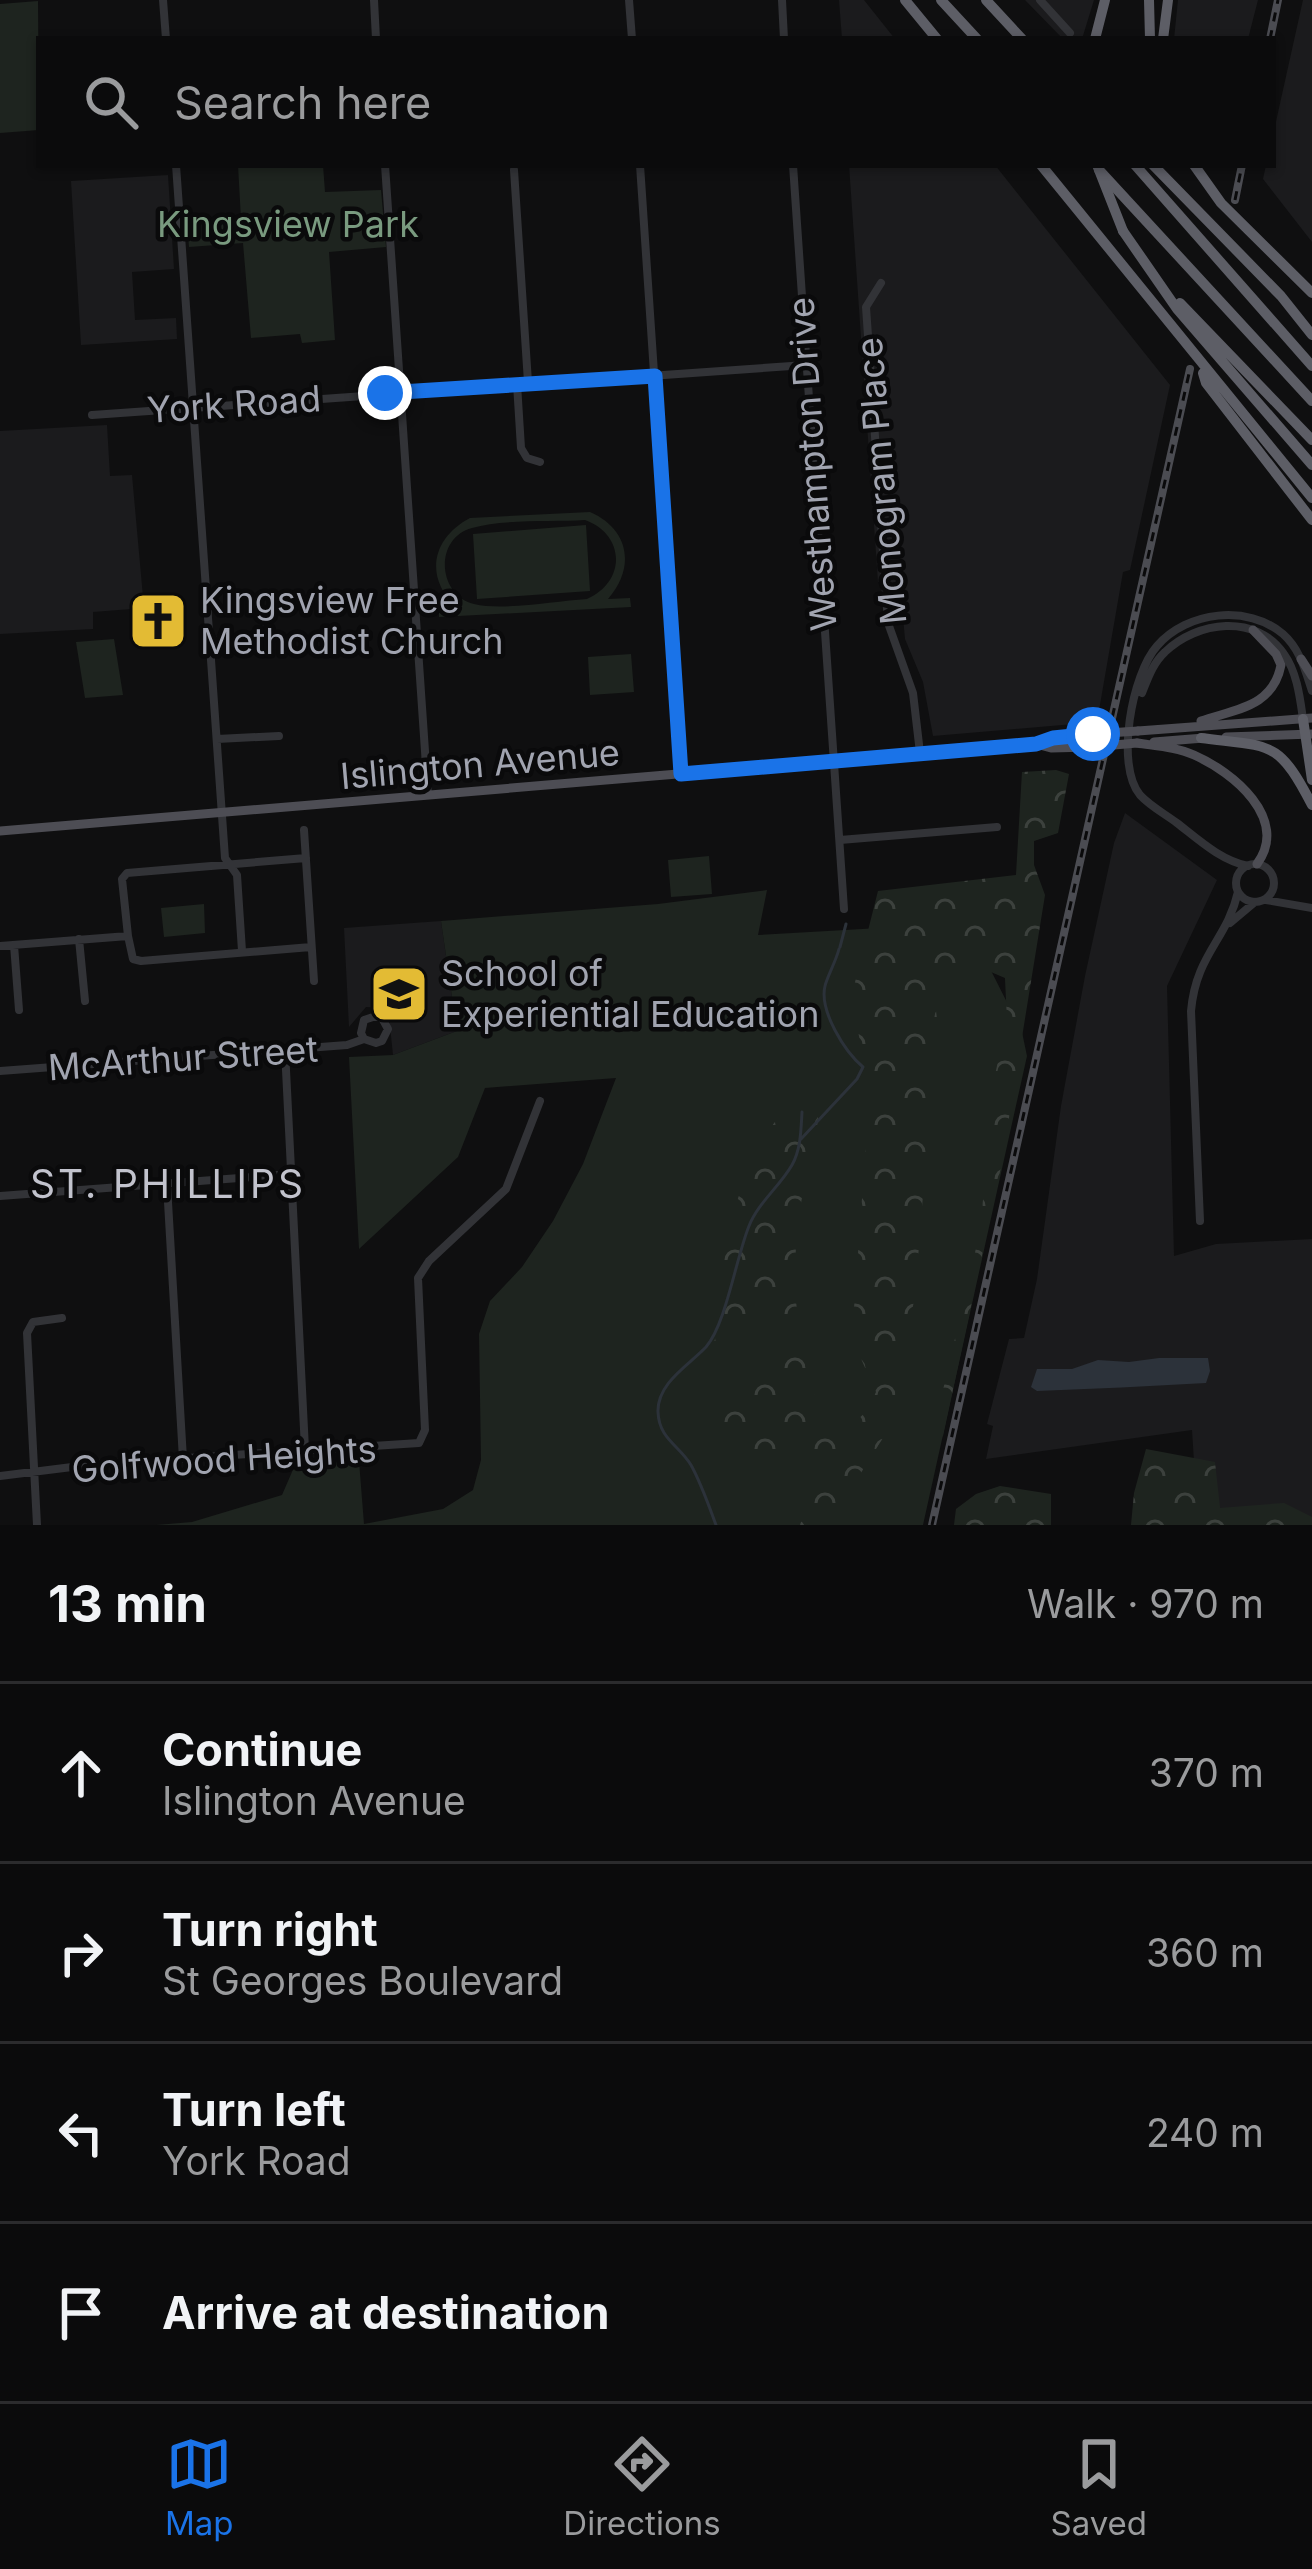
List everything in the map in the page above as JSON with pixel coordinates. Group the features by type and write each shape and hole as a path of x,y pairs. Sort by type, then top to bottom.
{"highway":[{"path":"905,0 935,36"},
{"path":"941,0 974,36"},
{"path":"986,0 1019,36"},
{"path":"1096,36 1105,0"},
{"path":"1149,0 1150,36"},
{"path":"1163,36 1168,0"},
{"path":"1042,168 1312,498"},
{"path":"1097,168 1123,231 1172,298 1312,440"},
{"path":"1099,168 1312,401"},
{"path":"1138,168 1312,366"},
{"path":"1156,168 1281,296 1312,335"},
{"path":"1196,168 1221,203 1312,293"},
{"path":"1281,296 1312,320"},
{"path":"1172,298 1312,465"},
{"path":"1200,364 1206,382 1312,520"},
{"path":"1307,718 1312,780"},
{"path":"1201,738 1259,746 1283,756 1312,805"}],"main road":[{"path":"1191,725 1253,706 1270,693 1281,665 1253,630"},
{"path":"1301,659 1312,676"},
{"name":"Islington Avenue","path":"0,831 832,764 1093,734 1307,718"},
{"name":"Islington Avenue","path":"1036,744 1091,747 1135,732 1201,738 1309,734"},
{"path":"1135,732 1223,770 1254,800 1268,842 1252,865"}],"street":[{"path":"163,0 166,36"},
{"path":"374,0 376,36"},
{"path":"629,0 632,36"},
{"path":"782,0 784,36"},
{"path":"1040,0 1070,33"},
{"path":"176,168 225,858 237,875 242,951"},
{"path":"385,168 428,795"},
{"path":"640,168 681,774"},
{"name":"Westhampton Drive","path":"793,168 844,909"},
{"path":"514,170 523,383 521,448 527,458 540,462"},
{"name":"Monogram Place","path":"881,283 866,308 888,623 913,693 920,753"},
{"name":"York Road","path":"92,415 806,365"},
{"path":"1135,732 1154,649 1191,623 1220,615 1247,616 1283,634 1301,659 1312,691"},
{"path":"1225,928 1238,892 1237,880 1215,852 1141,796 1126,764 1154,664 1185,636 1218,626 1253,630 1284,652 1307,718"},
{"path":"210,641 275,637"},
{"path":"217,739 279,736"},
{"path":"840,840 997,827"},
{"path":"304,830 314,981"},
{"path":"1215,852 1272,874 1274,883 1296,902"},
{"path":"306,858 124,875 122,902 128,951 141,961 311,947"},
{"path":"1237,880 1252,865"},
{"path":"1200,1222 1191,1011 1194,982 1205,955 1225,928 1260,901 1274,883"},
{"path":"1238,892 1260,901 1296,902 1312,908"},
{"path":"0,946 128,936"},
{"path":"79,939 85,1001"},
{"path":"14,945 20,1010"},
{"name":"McArthur Street","path":"0,1071 351,1045 364,1039"},
{"path":"285,1050 305,1449"},
{"name":"Golfwood Heights","path":"0,1476 305,1449 410,1447 422,1439 418,1278 506,1190 540,1101"},
{"path":"0,1196 292,1174"},
{"path":"167,1184 183,1459"},
{"path":"37,1525 28,1328 38,1320 62,1318"}],"shaded area":[{"path":"839,0 864,0 893,36 842,36"},
{"path":"1025,0 1094,0 1083,36 1060,36"},
{"path":"1178,0 1258,0 1249,36 1174,36"},
{"path":"1303,0 1312,0 1312,242 1263,179 1265,168 1276,168 1276,122"},
{"path":"849,168 997,168 1170,385 1130,570 1123,572 1097,722 933,736 923,682 905,639 900,584 878,582"},
{"path":"168,175 174,269 132,272 135,320 176,318 177,339 81,345 71,181"},
{"path":"107,425 110,476 132,475 144,608 93,612 93,629 0,634 0,431"},
{"path":"1125,813 1217,880 1167,986 1174,1256 1216,1244 1312,1239 1312,1525 1198,1525 1192,1430 986,1459 993,1426 987,1424 1009,1339 1024,1338 1037,1279 1085,976"},
{"name":"School of Experiential Education","path":"441,921 457,1031 393,1055 389,1017 382,1008 366,1007 349,1027 344,928"},
{"path":"1208,1358 1206,1383 1037,1391 1031,1387 1037,1369"}],"green space":[{"path":"38,1 36,130 0,133 0,4"},
{"name":"Kingsview Park","path":"238,168 323,168 325,192 381,190 386,247 329,252 335,340 302,343 300,334 251,338 243,243 189,247 187,222 241,219"},
{"path":"590,512 603,519 620,539 625,562 608,599 630,598 631,607 439,617 439,609 456,607 439,583 440,547 470,518","holes":["585,520 608,536 616,559 609,582 587,599 486,606 462,599 447,579 446,554 451,543 472,528"]},
{"path":"586,525 590,591 477,599 473,534"},
{"path":"114,639 123,695 85,698 76,642"},
{"path":"631,654 634,692 590,695 588,657"},
{"path":"1022,772 1069,774 1058,833 1034,841 1034,865 1045,895 1001,1167 943,1436 930,1446 980,1231 995,1075 1007,1020 1005,978 991,972 933,986 937,1019 915,1296 888,1430 828,1525 800,1525 811,1480 802,1454 735,1459 721,1437 716,1411 789,1340 778,1289 663,1416 642,1414 639,1409 689,1374 711,1351 725,1248 737,1201 767,1134 795,1101 818,1117 796,1252 797,1311 805,1362 820,1406 831,1419 852,1422 868,1408 876,1392 858,1352 853,1322 868,1116 874,1092 873,1069 860,1041 851,998 878,891 1016,875"},
{"path":"709,856 712,894 671,897 668,860"},
{"path":"767,890 758,935 967,923 1022,1032 1027,1056 923,1525 156,1525 192,1522 282,1495 295,1465 359,1461 364,1524 443,1509 473,1490 481,1460 479,1334 490,1301 522,1267 553,1221 583,1164 616,1078 485,1088 458,1157 359,1249 349,1057 393,1055 457,1031 441,921 658,904"},
{"path":"204,904 205,933 164,937 161,908"},
{"path":"1146,1449 1215,1462 1220,1508 1284,1503 1312,1517 1312,1525 1131,1525"},
{"path":"1000,1486 1051,1494 1051,1525 954,1525 956,1509 976,1494"}],"waterway":[{"path":"840,947 846,924"},
{"path":"801,1139 863,1067 841,1041 826,1007 825,986 839,949"},
{"path":"716,1525 691,1465 662,1429 659,1402 668,1383 713,1337 749,1226 795,1159 802,1112"}],"railway":[{"path":"1271,36 1278,0"},
{"path":"1235,200 1241,168"},
{"path":"932,1525 1190,369"}],"place":[{"name":"Kingsview Free Methodist Church","path":"158,621"},
{"name":"School of Experiential Education","path":"399,994"}],"district":[{"name":"ST. PHILLIPS","path":"168,1184"}],"route":[{"path":"385,393 655,376 681,774 832,764 1093,734"}]}
